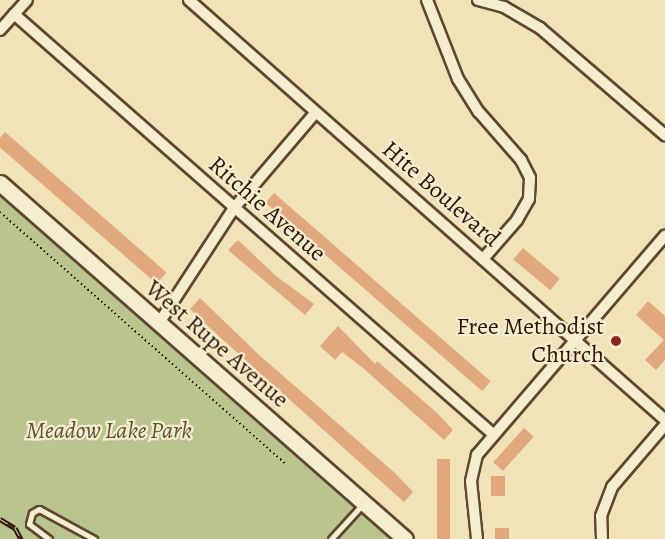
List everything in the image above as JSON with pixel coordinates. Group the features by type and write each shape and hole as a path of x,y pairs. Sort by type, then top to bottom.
{"street":[{"path":"0,30 27,0"},
{"name":"Hite Boulevard","path":"190,0 315,113 665,420"},
{"path":"427,0 458,79 479,112 521,160 530,178 530,199 517,220 483,259"},
{"path":"478,0 504,7 540,28 665,135"},
{"name":"Ritchie Avenue","path":"14,14 493,434"},
{"path":"159,323 234,208 315,113"},
{"name":"West Rupe Avenue","path":"0,183 405,539"},
{"path":"477,539 471,481 477,455 665,236"},
{"path":"602,539 601,516 612,487 665,425"}],"lane":[{"path":"331,539 364,503"},
{"path":"49,539 29,524 32,513 39,509 94,539"}],"path":[{"path":"0,212 285,463"}],"green space":[{"name":"Meadow Lake Park","path":"0,190 218,383 393,539 0,539"}],"building":[{"path":"5,132 167,272 157,284 0,148 0,138"},
{"path":"274,193 491,381 482,391 265,203"},
{"path":"238,240 276,276 314,304 305,315 228,250"},
{"path":"523,248 560,279 550,290 513,259"},
{"path":"200,298 259,355 395,473 413,492 404,502 190,309"},
{"path":"648,301 665,316 665,360 656,370 645,360 664,340 636,315"},
{"path":"338,326 375,364 377,361 436,412 453,430 444,440 342,352 335,360 320,346"},
{"path":"524,428 534,437 503,471 493,462"},
{"path":"437,459 450,459 450,539 437,539"},
{"path":"491,476 505,476 505,496 491,496"},
{"path":"495,528 509,528 509,539 495,539"}],"railway":[{"path":"0,519 15,528 21,539"}],"place":[{"name":"Free Methodist Church","path":"616,341"}]}
